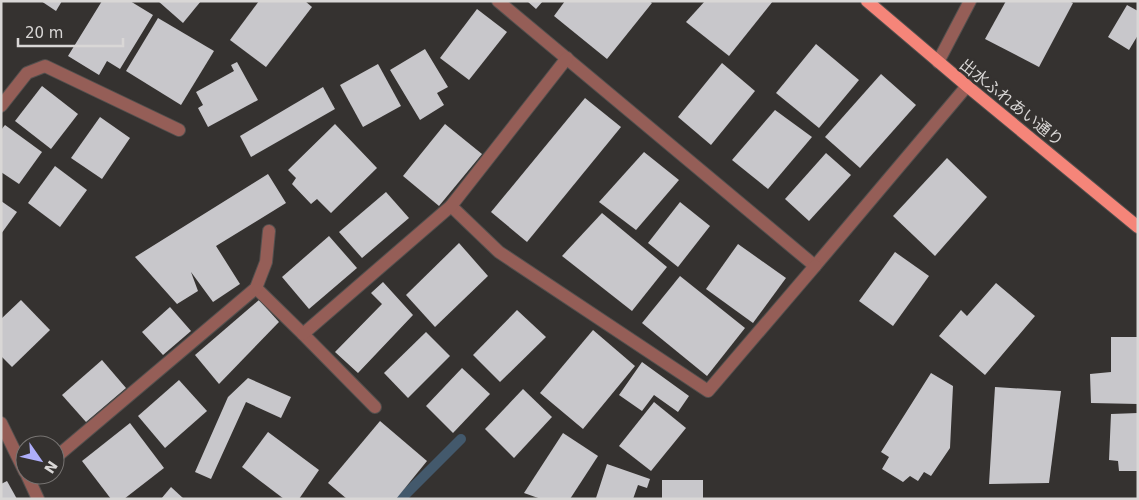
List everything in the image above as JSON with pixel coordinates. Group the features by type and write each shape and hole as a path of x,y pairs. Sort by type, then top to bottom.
{"main road":[{"name":"出水ふれあい通り","path":"866,1 1136,224"}],"street":[{"path":"498,1 815,266"},
{"path":"938,62 970,1"},
{"path":"303,334 451,206 567,58"},
{"path":"1,106 27,73 46,66 179,130"},
{"path":"451,206 499,252 708,391 967,86"},
{"path":"65,450 256,288 266,262 269,231"},
{"path":"256,288 374,407"},
{"path":"1,423 15,450"},
{"path":"33,485 38,499"}],"building":[{"path":"41,1 62,1 56,11"},
{"path":"102,1 130,1 153,15 120,69 107,61 99,75 68,56"},
{"path":"158,1 201,1 183,23"},
{"path":"259,1 305,1 312,7 266,67 230,40"},
{"path":"527,1 543,1 536,9"},
{"path":"565,1 649,1 652,3 607,59 554,16"},
{"path":"705,1 773,1 729,56 686,22"},
{"path":"1006,1 1069,1 1073,3 1039,67 985,39"},
{"path":"1127,5 1138,11 1138,35 1129,50 1108,37"},
{"path":"477,9 507,32 469,80 440,58"},
{"path":"158,18 214,51 181,105 126,71"},
{"path":"816,44 859,80 819,128 776,93"},
{"path":"425,49 448,87 437,93 444,105 420,120 390,70"},
{"path":"237,62 258,100 208,127 198,108 203,105 196,92 234,71 231,65"},
{"path":"722,63 755,91 711,145 678,117"},
{"path":"378,64 401,106 363,127 340,85"},
{"path":"881,74 916,105 860,168 825,137"},
{"path":"42,86 78,114 51,149 15,121"},
{"path":"323,87 335,109 251,157 240,136"},
{"path":"585,98 621,127 527,242 491,212"},
{"path":"775,110 812,137 768,189 732,160"},
{"path":"100,117 130,138 102,179 71,158"},
{"path":"335,124 377,168 331,213 317,199 311,204 292,184 296,178 288,170"},
{"path":"445,124 482,154 439,206 403,176"},
{"path":"5,125 42,152 19,184 1,172 1,130"},
{"path":"644,152 679,180 636,230 599,202"},
{"path":"826,153 851,175 809,221 785,199"},
{"path":"947,158 987,197 935,256 893,216"},
{"path":"55,166 87,190 60,227 28,203"},
{"path":"268,174 286,203 216,246 240,284 213,302 191,272 198,291 177,304 135,257"},
{"path":"386,192 409,218 362,258 339,232"},
{"path":"1,201 17,212 1,234"},
{"path":"680,202 710,226 678,267 648,243"},
{"path":"602,213 667,267 632,311 562,256"},
{"path":"329,236 357,268 309,309 282,277"},
{"path":"459,243 488,276 435,327 406,295"},
{"path":"738,244 786,278 753,323 706,289"},
{"path":"895,252 929,276 893,326 859,301"},
{"path":"680,276 745,328 707,376 642,323"},
{"path":"383,282 413,315 358,373 335,352 382,304 371,293"},
{"path":"996,283 1035,316 985,375 939,336 961,310 967,316"},
{"path":"21,300 50,330 12,367 1,356 1,319"},
{"path":"259,300 279,322 219,384 195,355"},
{"path":"170,307 191,331 163,355 142,332"},
{"path":"517,310 546,337 500,382 473,355"},
{"path":"593,330 635,366 583,429 540,393"},
{"path":"426,332 450,356 408,398 384,373"},
{"path":"1111,337 1138,337 1138,404 1091,403 1090,374 1111,372"},
{"path":"102,360 126,388 86,422 62,395"},
{"path":"642,362 689,396 678,412 654,395 642,411 619,395"},
{"path":"462,368 490,394 453,433 426,406"},
{"path":"931,373 953,386 950,448 931,476 924,472 918,481 910,476 903,482 882,469 889,457 881,452"},
{"path":"248,378 291,397 281,418 246,402 211,479 195,472 228,397"},
{"path":"179,380 207,411 165,448 138,416"},
{"path":"995,387 1061,391 1049,483 989,484"},
{"path":"523,389 552,417 514,458 485,429"},
{"path":"654,402 686,428 651,471 619,446"},
{"path":"1138,413 1138,471 1119,471 1118,461 1109,460 1111,414"},
{"path":"380,421 427,461 396,499 347,499 328,483"},
{"path":"130,423 164,468 124,499 111,499 82,461"},
{"path":"268,432 319,470 299,499 284,499 242,467"},
{"path":"563,433 598,456 570,499 541,499 524,493"},
{"path":"607,464 650,479 647,488 638,485 633,499 596,498"},
{"path":"662,480 703,480 703,499 662,499"},
{"path":"7,481 17,499 1,499 1,484"},
{"path":"171,487 184,499 161,499"}],"waterway":[{"path":"401,499 461,439"}]}
